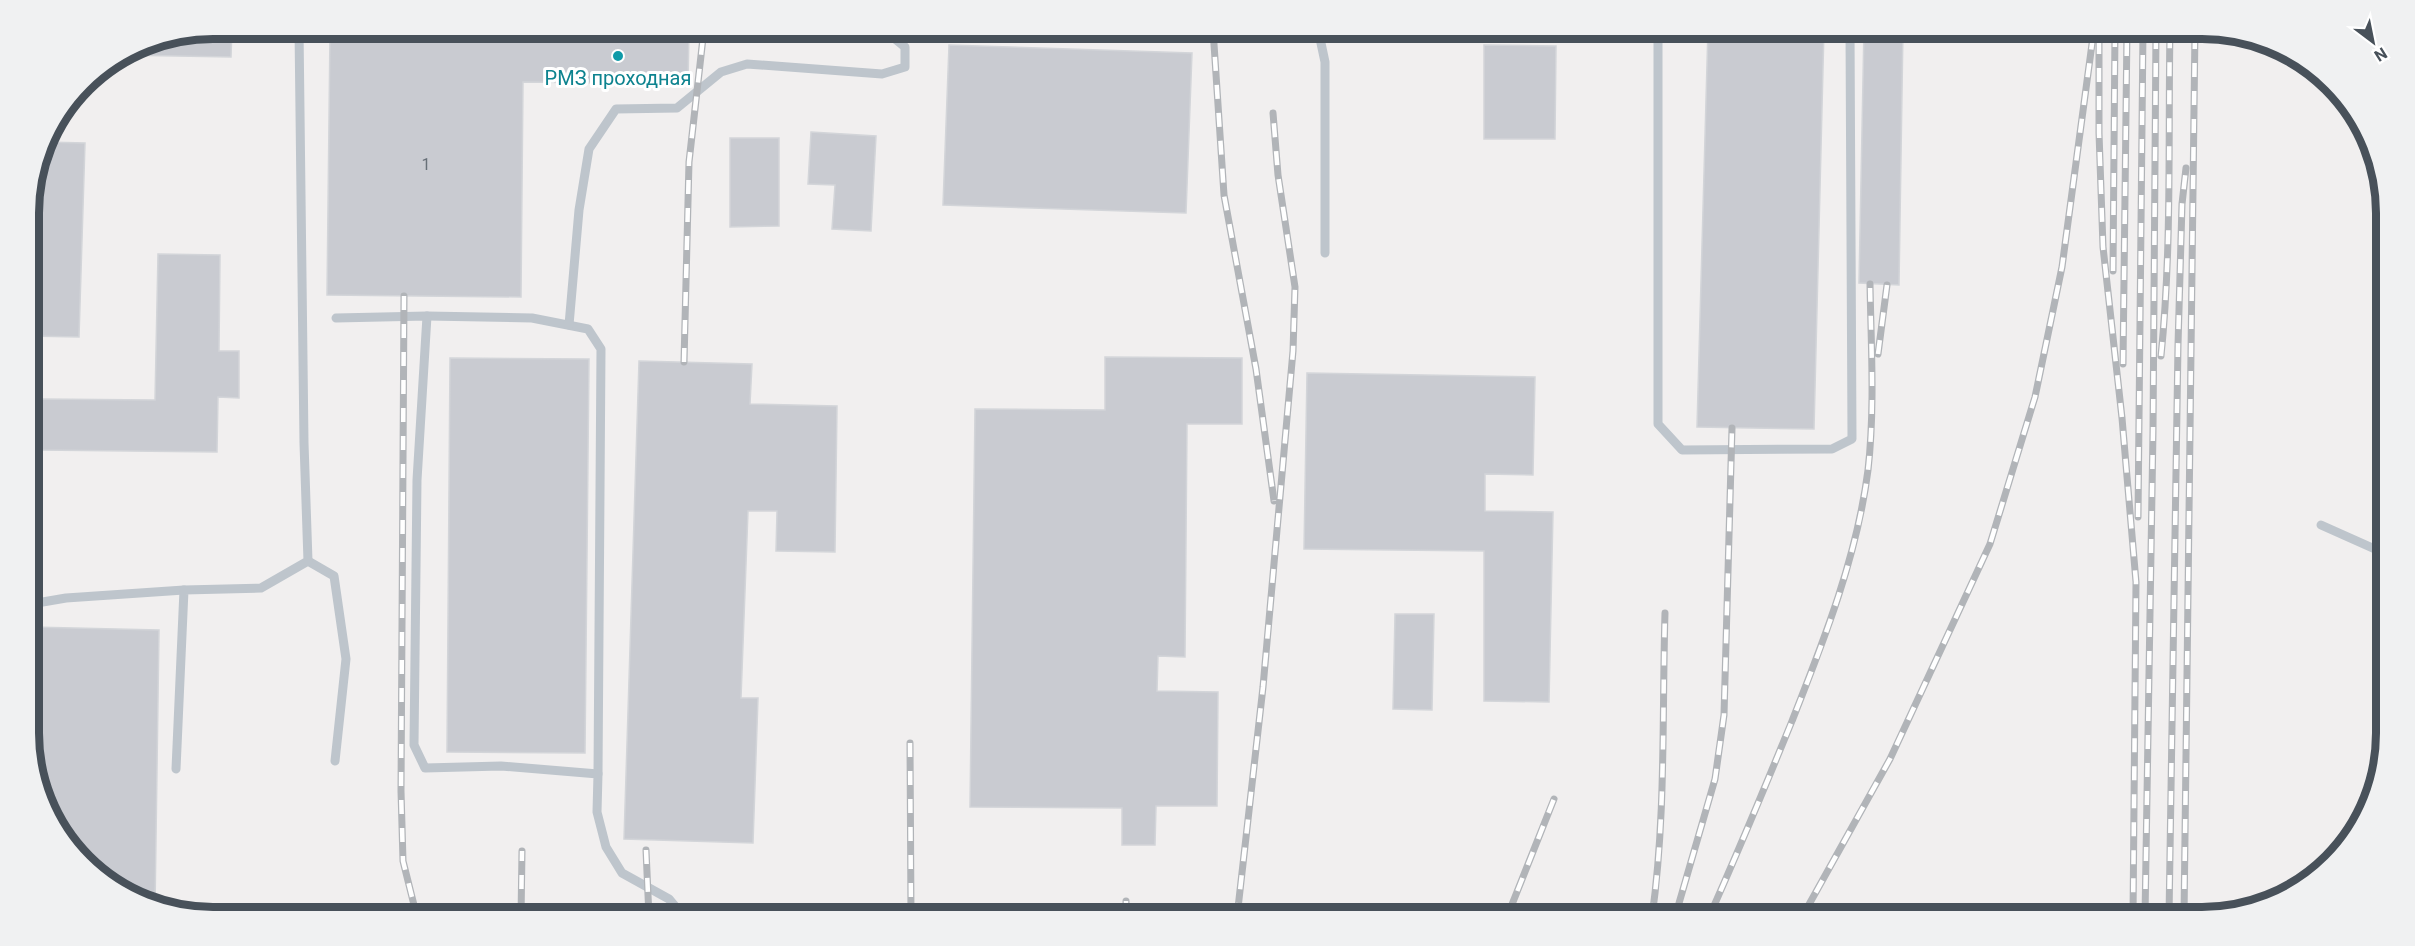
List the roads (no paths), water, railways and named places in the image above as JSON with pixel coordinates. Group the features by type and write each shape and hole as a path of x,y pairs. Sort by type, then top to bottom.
{"lane":[{"path":"299,39 304,444 308,561"},
{"path":"569,325 579,210 589,149 616,109 677,108 721,72 747,64 882,74 905,67 905,47 896,39"},
{"path":"1320,39 1325,62 1325,254"},
{"path":"1658,39 1658,424 1682,450 1832,448 1852,439 1850,39"},
{"path":"427,316 417,480 414,745 425,768 501,766 597,774"},
{"path":"336,318 427,316 532,318 588,329 601,349 597,812 606,847 622,873 669,899 676,907"},
{"path":"2321,525 2376,550"},
{"path":"39,603 66,598 184,590 261,588 308,561"},
{"path":"308,561 334,576 346,659 335,761"},
{"path":"176,769 184,590"}],"railway":[{"path":"684,362 689,162 703,39"},
{"path":"1214,39 1224,195 1256,369 1274,501"},
{"path":"1808,907 1890,759 1990,544 2035,397 2062,267 2093,39"},
{"path":"2113,271 2115,39"},
{"path":"2123,364 2127,39"},
{"path":"2138,517 2143,39"},
{"path":"2145,907 2153,431 2156,39"},
{"path":"2161,356 2167,274 2170,39"},
{"path":"2184,907 2195,39"},
{"path":"2099,40 2103,247 2122,418 2136,582 2133,907"},
{"path":"1238,907 1263,687 1293,351 1295,287 1278,175 1273,113"},
{"path":"2169,907 2178,345 2182,204 2186,168"},
{"path":"1713,907 1762,795 1816,660 1838,598 1856,535 1870,447 1872,377 1870,284"},
{"path":"1878,354 1887,285"},
{"path":"404,296 401,791 403,861 414,907"},
{"path":"1678,907 1715,779 1724,715 1732,428"},
{"path":"1653,907 1660,842 1665,613"},
{"path":"910,743 911,907"},
{"path":"1511,907 1554,799"},
{"path":"646,850 649,907"},
{"path":"521,907 522,851"},
{"path":"1126,901 1126,907"}],"place":[{"name":"РМЗ проходная","path":"618,56"}]}
